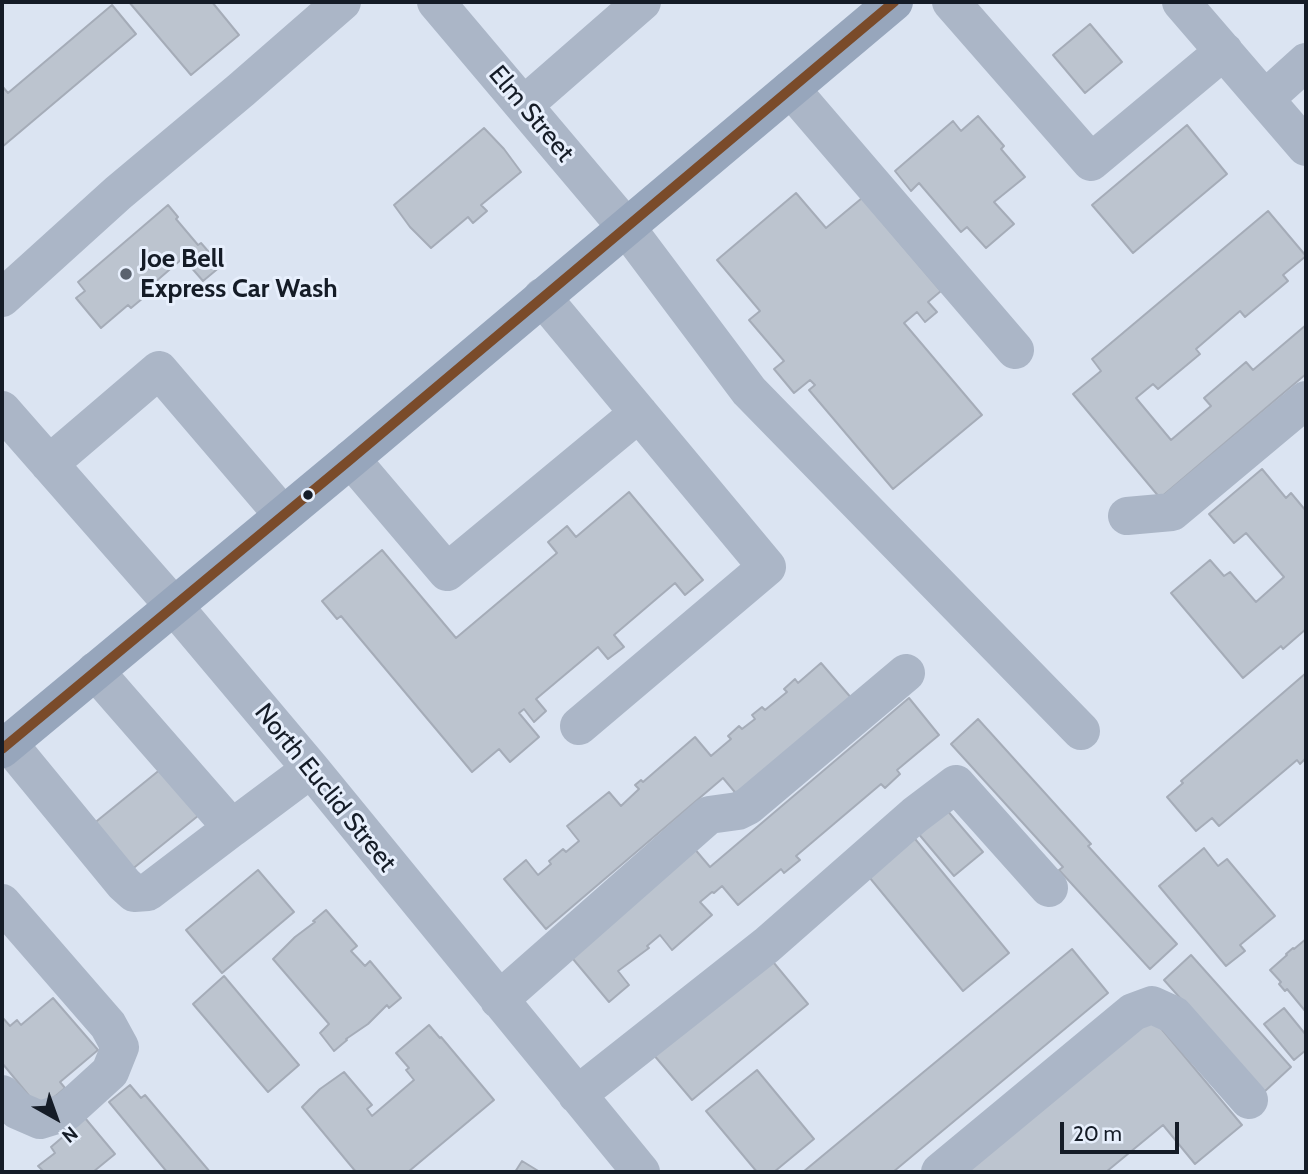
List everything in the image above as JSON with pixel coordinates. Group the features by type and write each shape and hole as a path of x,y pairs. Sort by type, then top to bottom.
{"main road":[{"path":"5,746 894,2"}],"street":[{"path":"2,298 118,193 342,2"},
{"path":"524,106 642,2"},
{"path":"951,2 1091,162 1224,51"},
{"path":"1181,2 1306,147"},
{"name":"Elm Street","path":"452,7 524,106 625,227 749,391 1081,731"},
{"path":"1265,99 1306,62"},
{"path":"791,89 1015,350"},
{"path":"542,297 767,567 579,726"},
{"path":"49,464 159,370 283,515"},
{"path":"1128,516 1172,512 1306,400"},
{"name":"North Euclid Street","path":"2,410 311,769 641,1172"},
{"path":"351,459 447,572 639,413"},
{"path":"95,671 232,828"},
{"path":"499,1000 709,815 738,811 748,806 906,673"},
{"path":"5,746 134,893 148,892 311,769"},
{"path":"578,1095 767,945 915,815 956,784 1049,888"},
{"path":"2,903 108,1025 120,1047 110,1072 66,1112 40,1120 17,1110 2,1094"},
{"path":"940,1172 1133,1012 1152,1005 1174,1015 1249,1100"}],"building":[{"path":"129,2 212,2 239,35 191,75"},
{"path":"112,5 136,34 2,147 2,86 8,93"},
{"path":"1090,24 1122,62 1085,93 1053,55"},
{"path":"978,116 1004,146 1001,149 1025,177 994,202 1014,224 986,248 967,227 961,232 919,183 911,191 895,171 953,121 961,131"},
{"path":"1187,125 1227,174 1133,253 1092,205"},
{"path":"484,128 521,172 481,205 487,211 473,223 468,217 431,248 410,227 394,205"},
{"path":"796,193 826,228 862,198 941,291 928,302 937,312 925,322 917,312 904,323 982,415 893,489 809,390 815,385 810,380 794,393 774,369 784,361 749,320 760,311 717,260"},
{"name":"Joe Bell Express Car Wash","path":"168,205 198,245 201,243 221,266 203,281 183,258 146,290 149,293 131,308 128,305 101,328 76,298 85,291 78,282"},
{"path":"1268,211 1306,256 1283,275 1288,281 1245,317 1240,311 1196,349 1200,354 1158,389 1153,384 1136,398 1171,440 1211,406 1204,398 1246,362 1253,370 1306,325 1306,374 1160,498 1073,394 1101,371 1092,359"},
{"path":"1262,469 1286,498 1291,493 1306,511 1306,629 1243,678 1171,593 1210,560 1224,576 1230,572 1256,602 1284,577 1246,533 1234,543 1209,514"},
{"path":"629,492 703,580 685,595 675,583 614,635 624,647 608,659 598,647 536,699 546,711 534,722 524,709 519,713 539,737 510,762 499,749 472,772 341,616 337,619 322,601 382,550 456,638 557,553 548,542 567,526 576,537"},
{"path":"821,663 853,700 739,797 723,778 546,929 504,879 526,860 538,875 563,849 566,852 579,841 567,826 609,792 621,806 639,789 635,785 641,780 643,782 695,737 711,756 731,739 728,736 739,726 742,729 755,719 752,715 762,707 765,710 787,692 784,689 795,679 798,683"},
{"path":"1306,673 1306,758 1300,764 1297,760 1219,826 1212,818 1196,831 1167,797 1183,783 1181,781"},
{"path":"909,698 939,735 897,770 900,774 885,788 881,784 796,856 800,860 784,873 781,869 738,905 722,886 712,892 700,902 712,915 672,950 660,935 647,946 649,948 618,971 629,985 609,1002 568,953 693,847 710,867"},
{"path":"978,719 1177,944 1150,969 1059,870 1063,867 951,744"},
{"path":"167,764 204,811 125,875 87,829"},
{"path":"940,802 983,852 954,876 912,826"},
{"path":"911,834 1009,953 963,991 865,872"},
{"path":"1204,848 1218,866 1227,859 1275,916 1240,945 1245,951 1226,966 1159,886"},
{"path":"258,870 294,912 222,973 186,930"},
{"path":"326,910 357,946 351,951 365,966 370,961 401,998 389,1008 387,1005 334,1051 320,1033 329,1024 273,959"},
{"path":"1306,939 1306,1012 1287,989 1285,991 1279,984 1281,982 1270,970"},
{"path":"1072,949 1108,993 893,1172 803,1172"},
{"path":"1191,955 1291,1067 1264,1092 1164,980"},
{"path":"769,957 808,1004 692,1100 653,1054"},
{"path":"224,976 299,1065 268,1092 193,1004"},
{"path":"53,998 98,1050 60,1082 65,1088 40,1109 2,1063 2,1017 10,1026 17,1020 21,1025"},
{"path":"1284,1008 1306,1035 1306,1050 1294,1060 1264,1024"},
{"path":"1149,1014 1242,1125 1195,1164 1163,1125 1106,1172 954,1172"},
{"path":"429,1025 494,1100 408,1172 356,1172 302,1107 320,1089 344,1072 372,1105 367,1109 372,1116 414,1080 406,1070 409,1068 396,1053"},
{"path":"757,1070 814,1139 774,1172 757,1172 706,1111"},
{"path":"130,1085 141,1098 145,1095 210,1172 167,1172 109,1102"},
{"path":"85,1118 115,1154 93,1172 44,1172 38,1166 55,1153 51,1147"},
{"path":"522,1161 540,1172 515,1172"}],"transit line":[{"path":"2,749 894,2"}],"place":[{"name":"Joe Bell Express Car Wash","path":"126,274"}]}
